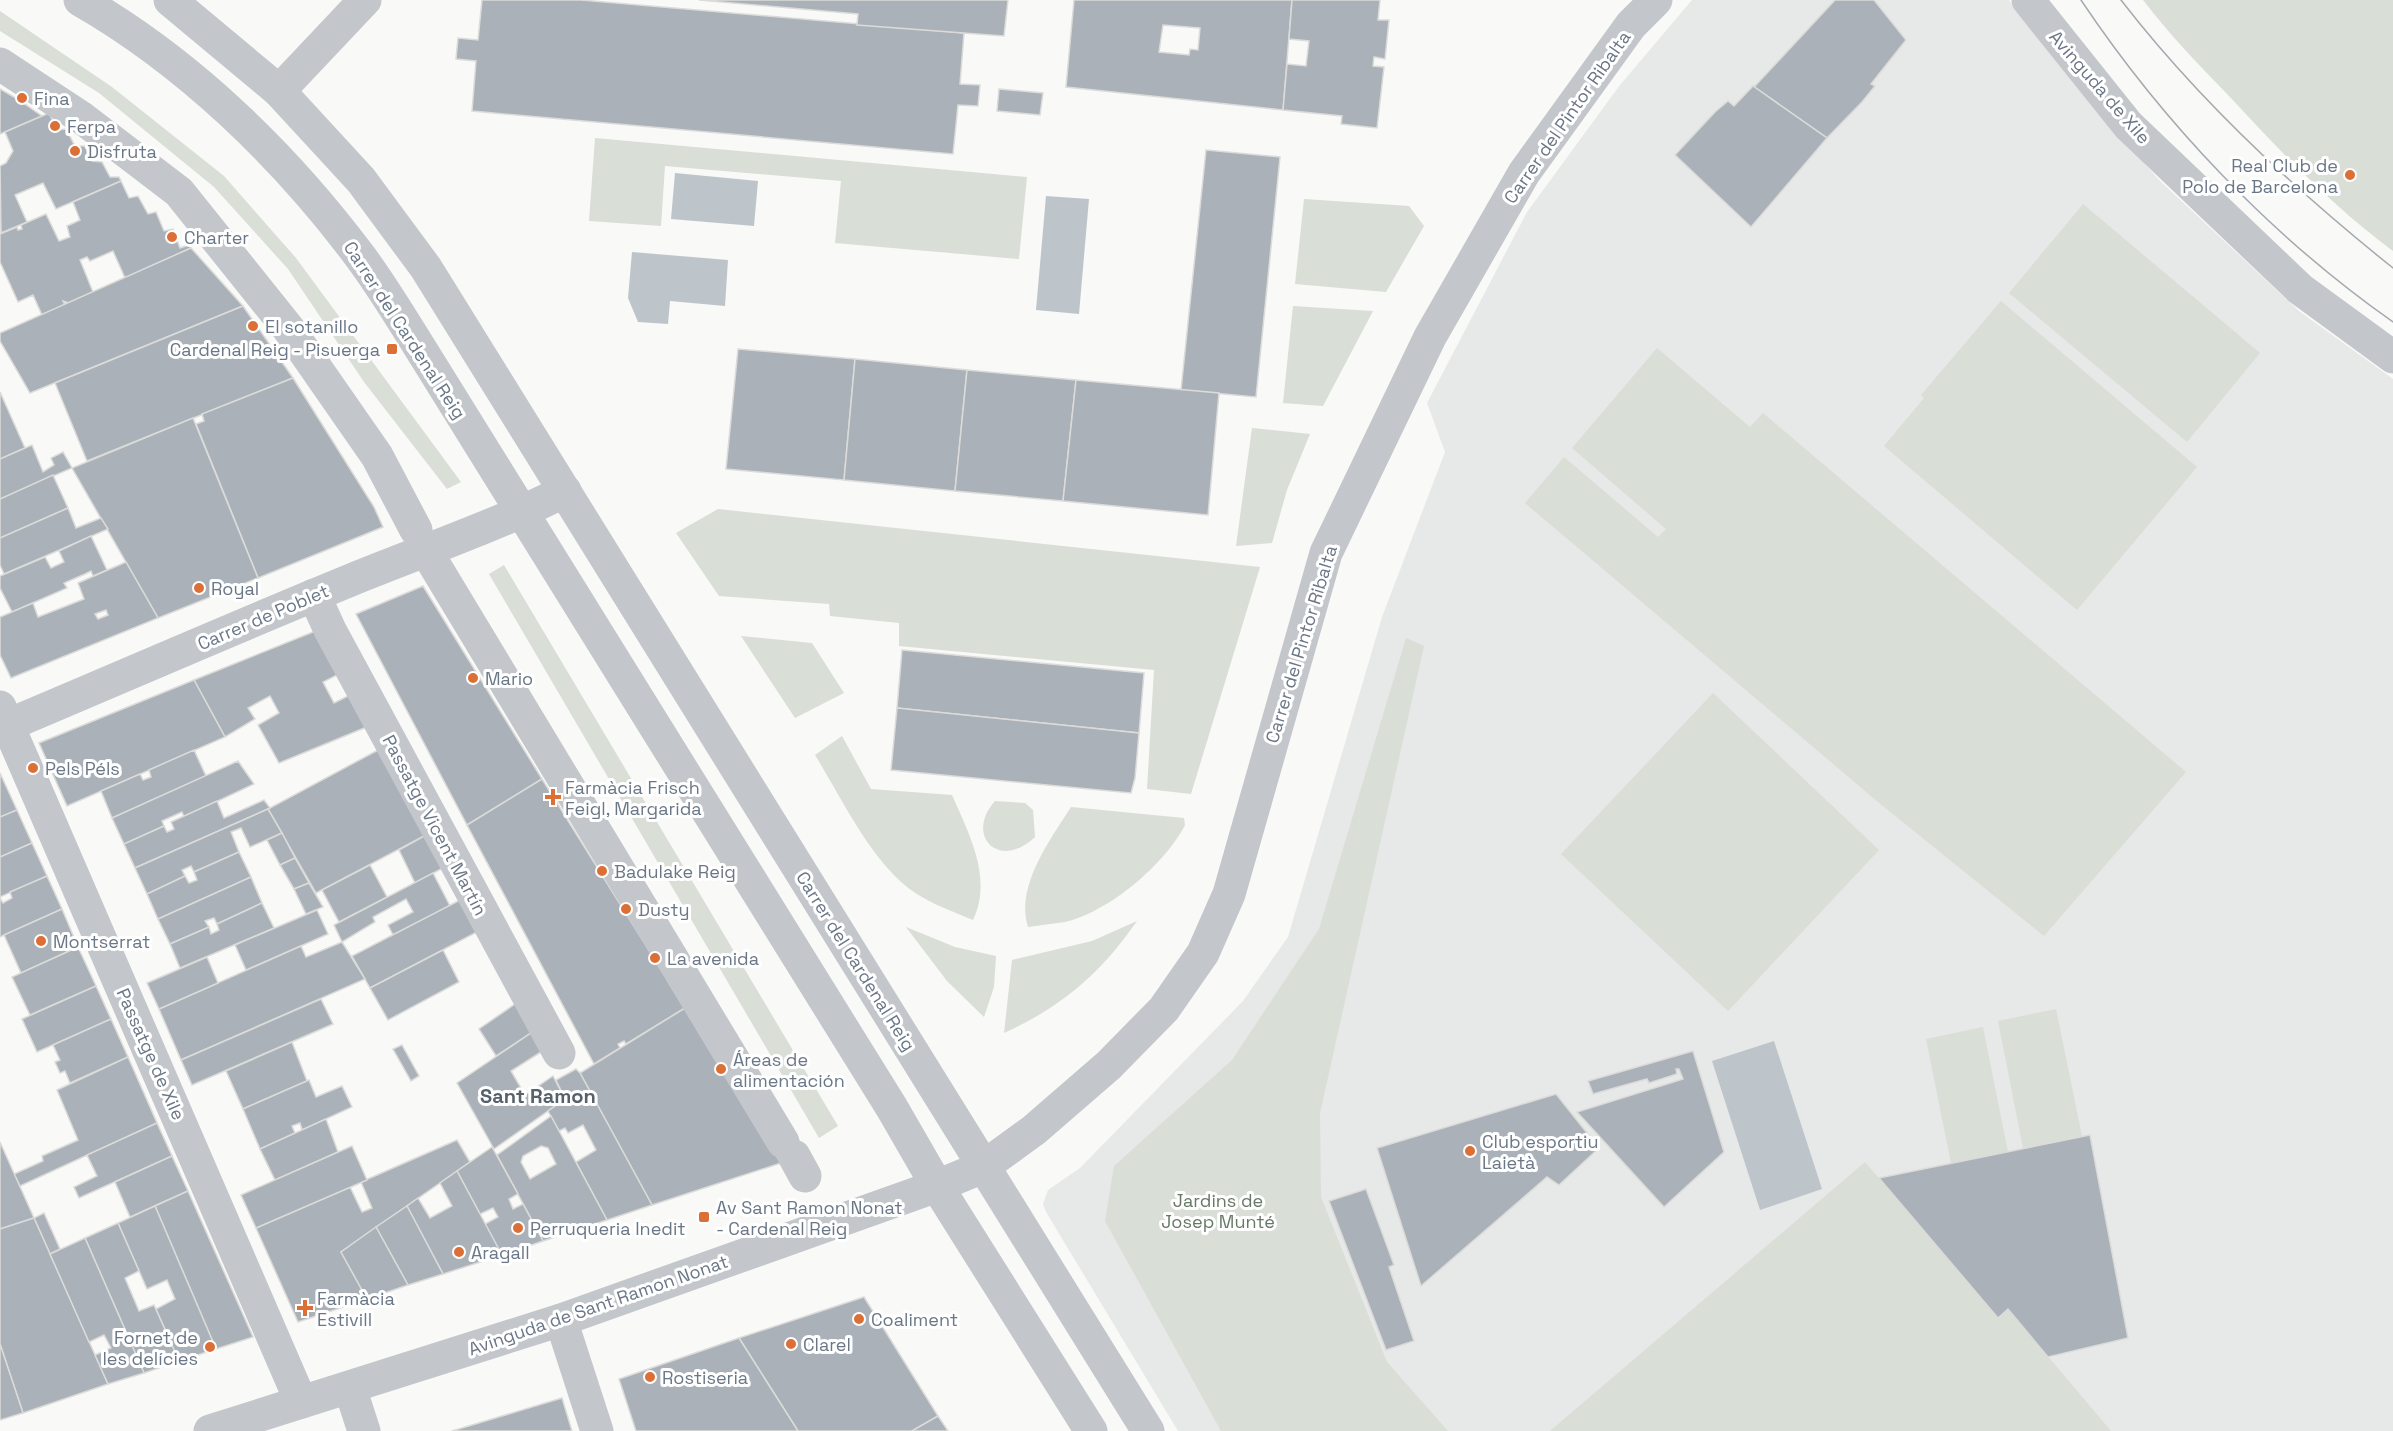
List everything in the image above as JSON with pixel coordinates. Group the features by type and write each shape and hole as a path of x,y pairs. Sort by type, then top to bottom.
{"street":[{"name":"Carrer del Cardenal Reig","path":"80,0 202,87 236,118 307,191 359,255 1091,1431"},
{"name":"Carrer del Cardenal Reig","path":"170,0 279,91 361,180 403,235 565,491 1148,1431"},
{"path":"279,91 365,0"},
{"name":"Carrer del Pintor Ribalta","path":"983,1167 1034,1130 1109,1065 1164,1009 1203,953 1229,894 1326,553 1430,337 1524,173 1631,25 1656,0"},
{"name":"Avinguda de Xile","path":"2028,0 2128,125 2300,289 2393,357"},
{"path":"0,64 82,118 179,192 288,328 376,456 416,530"},
{"path":"521,513 565,491"},
{"name":"Carrer de Poblet","path":"4,716 314,595 467,532 521,513"},
{"path":"434,564 794,1158"},
{"name":"Passatge Vicent Martín","path":"314,595 559,1053"},
{"name":"Passatge de Xile","path":"4,716 301,1402"},
{"name":"Avinguda de Sant Ramon Nonat","path":"210,1431 561,1320 937,1186 983,1167"},
{"path":"561,1320 597,1431"},
{"path":"350,1388 364,1431"}],"shaded area":[{"path":"1692,0 2009,0 2075,84 2159,180 2299,311 2393,379 2393,1431 1178,1431 1046,1212 1043,1204 1048,1190 1080,1168 1243,1001 1288,937 1382,617 1445,452 1427,403 1527,212 1620,85"},
{"path":"675,173 758,181 754,226 671,219"},
{"path":"1046,196 1089,199 1079,314 1036,310"},
{"path":"632,252 728,260 725,306 670,301 668,324 638,322 628,298"},
{"path":"1774,1041 1822,1189 1760,1210 1712,1061"}],"green space":[{"name":"Real Club de Polo de Barcelona","path":"2143,0 2393,0 2393,251 2349,216 2287,158 2184,49"},
{"path":"0,11 112,87 224,176 296,258 461,482 447,489 364,382 288,269 214,187 99,93 0,31"},
{"path":"595,138 1027,177 1019,259 835,243 841,181 665,166 661,226 589,221"},
{"path":"1304,199 1409,206 1424,226 1386,292 1295,284"},
{"path":"2083,204 2260,353 2187,442 2009,293"},
{"path":"2001,301 2197,467 2077,610 1884,446 1924,398 1921,395"},
{"path":"1293,306 1373,311 1323,406 1283,403"},
{"path":"1657,348 1750,427 1763,413 2186,772 2044,936 1878,802 1525,503 1564,457 1658,537 1666,529 1572,448"},
{"path":"1252,428 1310,434 1287,490 1272,543 1236,546"},
{"path":"718,509 1260,567 1191,794 1147,789 1154,670 899,646 899,623 830,616 829,604 719,596 676,533"},
{"path":"504,565 838,1126 819,1138 489,574"},
{"path":"741,636 812,643 844,693 795,718"},
{"name":"Jardins de Josep Munté","path":"1406,638 1424,646 1320,1113 1321,1197 1387,1362 1448,1431 1221,1431 1105,1221 1114,1166 1232,1060 1319,929"},
{"path":"1713,693 1879,850 1728,1011 1561,854"},
{"path":"842,736 871,789 952,795 971,841 980,872 979,904 973,920 916,894 887,868 875,853 815,755"},
{"path":"995,801 1025,803 1033,810 1035,837 1021,847 1008,851 998,850 990,844 984,836 983,825"},
{"path":"1071,807 1184,818 1185,825 1176,840 1150,870 1117,897 1082,917 1065,922 1028,927 1025,912 1030,880 1045,849"},
{"path":"1137,921 1109,957 1079,987 1044,1012 1004,1033 1012,960 1092,941"},
{"path":"906,927 955,947 996,956 994,987 984,1017 947,981"},
{"path":"2056,1009 2082,1136 2023,1148 1998,1021"},
{"path":"1983,1027 2008,1152 1951,1163 1926,1039"},
{"path":"1865,1162 1998,1318 2008,1309 2111,1431 1550,1431"}],"building":[{"path":"482,0 581,0 964,33 960,84 980,85 978,106 958,105 953,154 472,111 476,61 456,59 458,38 478,40"},
{"path":"699,0 1008,0 1004,36 857,25 858,14"},
{"path":"1074,0 1292,0 1283,110 1066,87","holes":["1163,25 1200,28 1198,50 1190,49 1189,55 1159,52"]},
{"path":"1292,0 1380,0 1378,20 1389,20 1385,59 1374,57 1373,66 1384,67 1377,128 1341,124 1342,116 1283,110 1287,64 1306,66 1309,41 1289,39"},
{"path":"1835,0 1874,0 1906,40 1871,84 1875,86 1827,138 1753,86"},
{"path":"1753,86 1827,138 1751,227 1675,155 1715,112 1728,101 1734,106"},
{"path":"0,89 19,100 42,116 0,134"},
{"path":"999,89 1043,93 1040,115 997,111"},
{"path":"49,113 57,130 66,129 75,146 85,146 92,161 102,162 110,177 119,177 121,181 56,209 43,183 15,195 27,222 1,233 0,166 6,163 13,151 5,132"},
{"path":"1206,150 1280,157 1256,397 1181,390"},
{"path":"121,181 129,198 138,196 148,214 156,212 164,231 173,229 180,248 189,245 191,248 125,278 113,251 90,261 87,257 80,260 93,292 69,303 63,301 65,305 42,315 33,295 18,302 0,262 0,234 17,227 18,230 22,229 21,225 46,214 59,241 70,237 67,226 80,220 73,202"},
{"path":"191,248 243,306 30,393 0,341 0,333"},
{"path":"243,306 293,378 87,461 55,383"},
{"path":"738,349 855,359 844,480 726,469"},
{"path":"855,359 967,370 955,491 844,480"},
{"path":"967,370 1076,380 1063,501 955,491"},
{"path":"293,378 374,507 383,527 258,578 196,424 204,421 202,414"},
{"path":"1076,380 1219,393 1208,515 1063,501"},
{"path":"0,392 25,448 0,459"},
{"path":"193,418 258,578 158,618 72,468"},
{"path":"32,445 43,472 54,465 51,458 63,452 72,468 0,499 0,459"},
{"path":"53,475 68,508 0,538 0,499"},
{"path":"68,508 76,528 101,518 108,529 4,574 0,565 0,538"},
{"path":"91,536 107,570 93,576 91,571 64,583 67,588 12,612 0,588 0,576 45,557 51,568 64,562 59,551"},
{"path":"126,562 158,618 11,678 0,655 0,617 33,603 38,617 84,599 78,583","holes":["106,610 108,615 98,619 95,614"]},
{"path":"423,586 542,779 467,825 356,614"},
{"path":"318,630 341,673 323,682 334,703 352,694 369,726 279,763 258,725 279,713 270,696 248,708 255,719 225,737 194,680"},
{"path":"902,650 1144,673 1139,733 897,708"},
{"path":"194,680 225,737 67,806 39,743"},
{"path":"897,708 1139,733 1135,778 1131,793 891,770"},
{"path":"380,749 426,835 316,893 268,809"},
{"path":"194,750 206,776 112,818 101,791 140,774 143,780 151,777 149,770"},
{"path":"238,761 254,784 184,817 182,812 162,821 164,826 124,844 112,818"},
{"path":"0,773 17,810 0,817"},
{"path":"542,779 685,1008 626,1044 624,1041 618,1044 620,1048 594,1064 467,825"},
{"path":"264,800 270,808 135,868 124,844 164,826 167,832 174,829 171,822 217,801 224,818"},
{"path":"268,809 282,833 250,847 241,828 231,832 239,852 194,872 191,866 182,870 185,876 147,894 135,868"},
{"path":"17,810 32,843 0,857 0,817"},
{"path":"282,833 295,858 280,865 267,840"},
{"path":"426,835 443,868 415,883 399,850"},
{"path":"32,843 47,876 0,897 0,857"},
{"path":"239,852 251,877 158,919 147,894 185,876 189,883 197,880 194,872"},
{"path":"295,858 309,883 294,889 280,865"},
{"path":"370,865 387,897 339,922 322,890"},
{"path":"433,873 450,906 393,935 388,925 413,912 406,899 373,917 375,922 342,942 334,925"},
{"path":"47,876 62,909 0,937 0,898 3,903 12,898 10,892"},
{"path":"251,877 262,903 217,924 214,918 205,921 209,927 170,944 158,919"},
{"path":"309,883 323,907 306,914 294,889"},
{"path":"460,900 477,932 370,988 352,956"},
{"path":"262,903 274,928 180,968 170,944 209,927 211,934 219,930 217,924"},
{"name":"Montserrat","path":"62,909 78,947 21,973 4,935"},
{"path":"317,910 328,934 246,970 235,945"},
{"path":"342,942 365,979 181,1060 159,1009 301,946 306,957"},
{"path":"78,947 96,986 30,1015 12,977"},
{"path":"443,950 459,982 388,1020 370,988"},
{"path":"207,957 218,983 159,1009 147,983"},
{"path":"96,986 111,1019 37,1052 22,1019"},
{"path":"321,999 333,1024 192,1085 181,1060"},
{"path":"515,1004 531,1033 496,1056 479,1029"},
{"path":"685,1008 781,1163 652,1205 580,1073"},
{"path":"111,1019 128,1057 70,1083 65,1071 60,1073 55,1062 60,1060 53,1045"},
{"path":"531,1033 541,1052 511,1071 525,1095 553,1076 565,1099 494,1149 457,1083"},
{"path":"292,1042 307,1081 243,1109 226,1071"},
{"path":"402,1045 419,1076 411,1081 393,1049"},
{"path":"1693,1051 1724,1152 1664,1207 1577,1112 1683,1079 1679,1069 1676,1069 1677,1074 1649,1083 1647,1079 1593,1094 1588,1081"},
{"path":"128,1057 157,1123 20,1186 14,1174 43,1161 42,1156 78,1140 57,1090"},
{"path":"576,1069 652,1205 607,1220 576,1162 596,1150 583,1125 568,1133 565,1128 559,1131 548,1111 565,1099 556,1080"},
{"path":"309,1080 316,1097 342,1086 352,1107 302,1130 300,1123 292,1126 295,1133 260,1149 243,1109"},
{"path":"1556,1094 1599,1148 1559,1185 1547,1177 1421,1286 1377,1148"},
{"path":"551,1116 607,1220 543,1241 497,1155","holes":["541,1146 548,1148 556,1164 530,1179 521,1162 523,1156"]},
{"path":"326,1119 338,1152 275,1180 260,1149"},
{"path":"157,1123 172,1156 79,1198 74,1187 97,1176 87,1155"},
{"path":"2090,1135 2128,1338 2048,1357 2008,1309 1998,1318 1879,1178"},
{"path":"457,1140 470,1162 341,1252 367,1299 298,1322 256,1228 350,1187 362,1212 372,1208 361,1182"},
{"path":"0,1142 34,1218 0,1229"},
{"path":"352,1146 367,1180 256,1228 241,1195"},
{"path":"492,1147 518,1194 509,1199 513,1209 523,1204 543,1241 502,1255 485,1224 498,1217 493,1208 480,1214 457,1171"},
{"path":"172,1156 188,1191 130,1217 115,1182"},
{"path":"457,1171 502,1255 443,1274 407,1206 418,1198 430,1218 452,1206 440,1183"},
{"path":"1366,1189 1394,1265 1389,1267 1414,1341 1386,1350 1329,1201"},
{"path":"188,1191 253,1337 216,1349 155,1206"},
{"path":"155,1206 216,1349 179,1361 156,1309 175,1299 167,1280 147,1289 118,1223"},
{"path":"407,1206 443,1274 408,1285 376,1227"},
{"path":"44,1213 60,1249 50,1254 34,1218"},
{"path":"34,1218 108,1384 23,1413 0,1344 0,1229"},
{"path":"118,1223 139,1271 125,1278 139,1311 154,1305 179,1361 144,1373 85,1238"},
{"path":"376,1227 408,1285 367,1299 341,1252"},
{"path":"85,1238 144,1373 108,1384 95,1355 111,1348 104,1335 89,1342 50,1254"},
{"path":"864,1297 938,1416 912,1431 798,1431 739,1338"},
{"path":"739,1338 798,1431 636,1431 619,1379"},
{"path":"0,1344 23,1413 0,1420"},
{"path":"562,1398 572,1431 452,1431"},
{"path":"938,1416 948,1431 912,1431"}],"tram line":[{"path":"2081,0 2148,91 2222,175 2304,253 2393,322"},
{"path":"2121,0 2182,73 2249,142 2320,207 2393,268"}],"place":[{"name":"Fina","path":"22,98"},
{"name":"Ferpa","path":"55,126"},
{"name":"Disfruta","path":"75,151"},
{"name":"Real Club de Polo de Barcelona","path":"2350,175"},
{"name":"Charter","path":"172,237"},
{"name":"El sotanillo","path":"253,326"},
{"name":"Cardenal Reig - Pisuerga","path":"392,349"},
{"name":"Royal","path":"199,588"},
{"name":"Mario","path":"473,678"},
{"name":"Pels Péls","path":"33,768"},
{"name":"Farmàcia Frisch Feigl, Margarida","path":"553,797"},
{"name":"Badulake Reig","path":"602,871"},
{"name":"Dusty","path":"626,909"},
{"name":"Montserrat","path":"41,941"},
{"name":"La avenida","path":"655,958"},
{"name":"Áreas de alimentación","path":"721,1069"},
{"name":"Club esportiu Laietà","path":"1470,1151"},
{"name":"Av Sant Ramon Nonat - Cardenal Reig","path":"704,1217"},
{"name":"Perruqueria Inedit","path":"518,1228"},
{"name":"Aragall","path":"459,1252"},
{"name":"Farmàcia Estivill","path":"305,1308"},
{"name":"Coaliment","path":"859,1319"},
{"name":"Clarel","path":"791,1344"},
{"name":"Fornet de les delícies","path":"210,1347"},
{"name":"Rostiseria","path":"650,1377"}],"district":[{"name":"Sant Ramon","path":"538,1096"}]}
